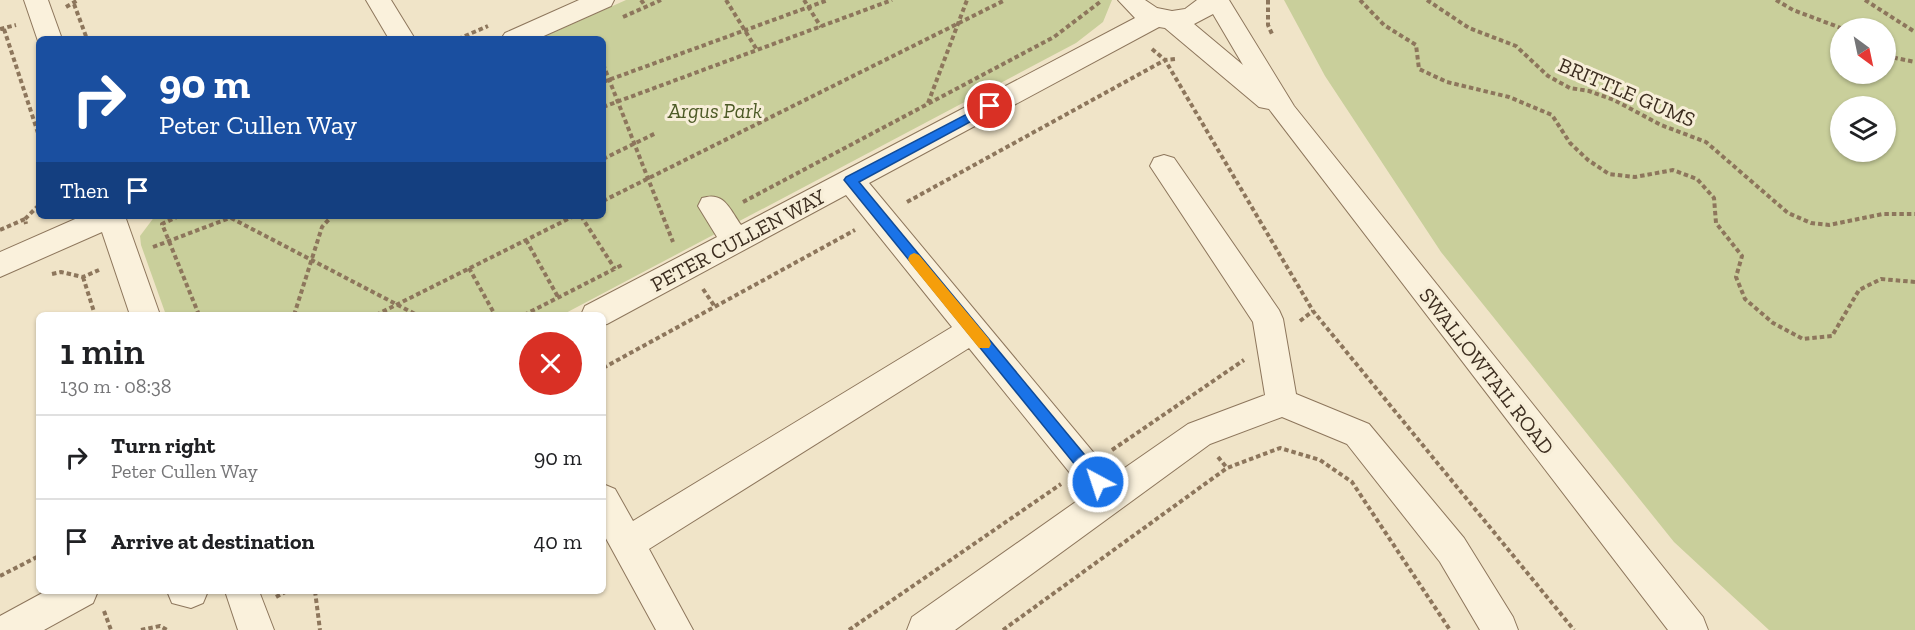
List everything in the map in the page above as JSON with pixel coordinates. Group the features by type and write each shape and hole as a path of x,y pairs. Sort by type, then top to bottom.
{"street":[{"path":"36,0 48,36"},
{"path":"378,0 400,36"},
{"path":"520,36 602,0"},
{"name":"SWALLOWTAIL ROAD","path":"1128,0 1140,10 1164,18 1285,113"},
{"name":"PETER CULLEN WAY","path":"1070,64 1128,0"},
{"path":"1164,18 1195,15 1211,0"},
{"name":"SWALLOWTAIL ROAD","path":"1217,0 1285,113 1690,630"},
{"name":"PETER CULLEN WAY","path":"602,312 1070,64 1164,18"},
{"path":"1164,166 1268,319 1282,403"},
{"path":"850,180 1110,497"},
{"path":"715,211 736,241"},
{"path":"0,265 104,219"},
{"path":"112,219 144,312"},
{"path":"627,544 973,330"},
{"path":"925,630 1199,434 1282,403 1358,434 1452,550 1500,630"},
{"path":"606,506 675,630"},
{"path":"9,630 75,594"},
{"path":"243,594 256,630"}],"path":[{"path":"641,0 646,7"},
{"path":"726,0 757,50"},
{"path":"804,0 821,27"},
{"path":"606,81 828,0"},
{"path":"606,106 821,27 880,2 892,0"},
{"path":"928,104 956,24 967,0"},
{"path":"606,200 1005,0"},
{"path":"1268,0 1268,25"},
{"path":"1360,0 1384,25 1416,45 1419,69 1447,82 1509,97 1552,115 1570,143 1588,160 1609,174 1635,177 1673,170 1696,179 1714,198 1716,223 1742,256 1737,277 1745,299 1773,324 1803,339 1832,336 1859,290 1881,279 1915,282"},
{"name":"BRITTLE GUMS","path":"1427,0 1469,28 1516,46 1548,76 1570,88 1614,100 1661,125 1706,142 1788,213 1811,223 1829,225 1883,214 1915,214"},
{"path":"1776,0 1793,10 1830,24"},
{"path":"1865,0 1915,32"},
{"path":"662,245 715,211 1054,38 1099,1"},
{"path":"74,4 86,36"},
{"path":"4,30 36,127"},
{"path":"1896,58 1915,62"},
{"path":"1165,60 1313,311 1574,630"},
{"path":"606,72 672,240"},
{"path":"606,158 656,133"},
{"path":"25,219 36,208"},
{"path":"173,219 162,224 198,312"},
{"path":"169,240 223,219"},
{"path":"237,219 411,312"},
{"path":"295,312 322,227 329,219"},
{"path":"382,312 568,219"},
{"path":"582,219 615,269"},
{"path":"526,240 558,297"},
{"path":"530,312 634,259"},
{"path":"469,268 493,312"},
{"path":"83,278 94,312"},
{"path":"1003,630 1227,468 1280,448 1320,460 1352,482 1450,630"},
{"path":"0,576 36,558"},
{"path":"315,594 320,630"},
{"path":"141,630 160,626 166,630"}],"green space":[{"name":"Argus Park","path":"626,0 1112,0 1103,22 1076,43 568,312 165,312 141,245 140,236 153,219 606,219 606,36 546,36"},
{"path":"1284,0 1915,0 1915,630 1769,630 1674,542 1441,252 1325,76"}],"slow traffic":[{"path":"914,259 984,344"}],"route":[{"path":"990,106 850,180 1098,482"}]}
